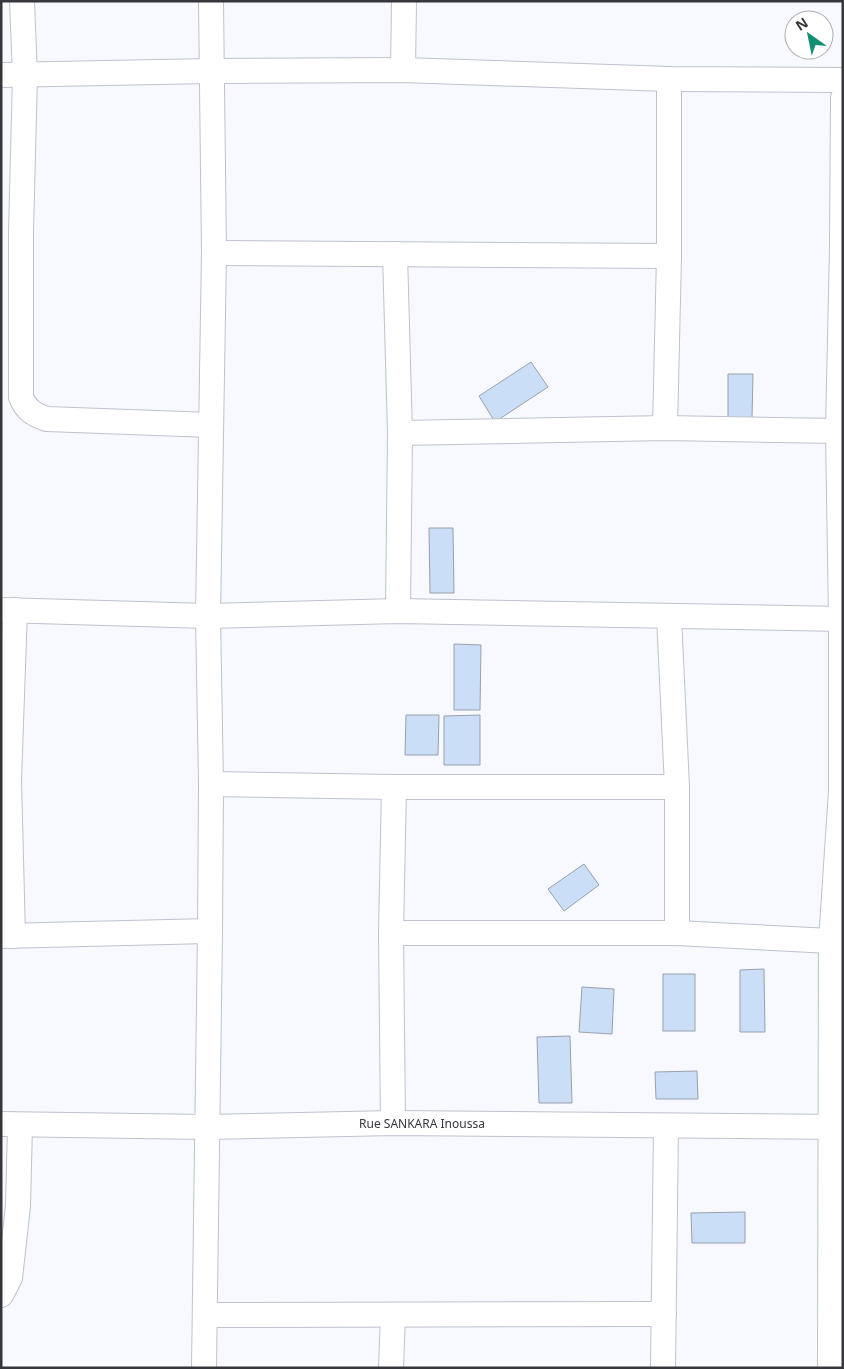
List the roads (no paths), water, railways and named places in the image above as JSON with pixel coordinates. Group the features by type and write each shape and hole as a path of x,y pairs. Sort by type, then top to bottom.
{"street":[{"path":"22,1 25,76 21,232 21,397 25,406 35,415 47,419 211,425"},
{"path":"204,1368 211,784 208,616 214,253 211,1"},
{"path":"403,70 404,1"},
{"path":"1,76 211,71 403,70 669,79 843,80"},
{"path":"665,428 669,256 669,79"},
{"path":"830,1368 837,1318 837,1126 831,941 842,791 842,619 838,431 843,98"},
{"path":"1,247 21,232"},
{"path":"214,253 669,256"},
{"path":"395,254 400,433 398,611"},
{"path":"400,433 665,428 838,431"},
{"path":"210,931 7,936 5,780 8,610 208,616 398,611 842,619"},
{"path":"669,616 677,787 677,932"},
{"path":"211,784 394,787 677,787"},
{"path":"393,1123 391,932 394,787"},
{"path":"391,932 677,932 831,941"},
{"name":"Rue SANKARA Inoussa","path":"10,1125 207,1127 393,1123 837,1126"},
{"path":"1,1295 10,1278 18,1206 10,1125"},
{"path":"663,1368 666,1126"},
{"path":"205,1315 664,1314"},
{"path":"392,1368 393,1315"}]}
